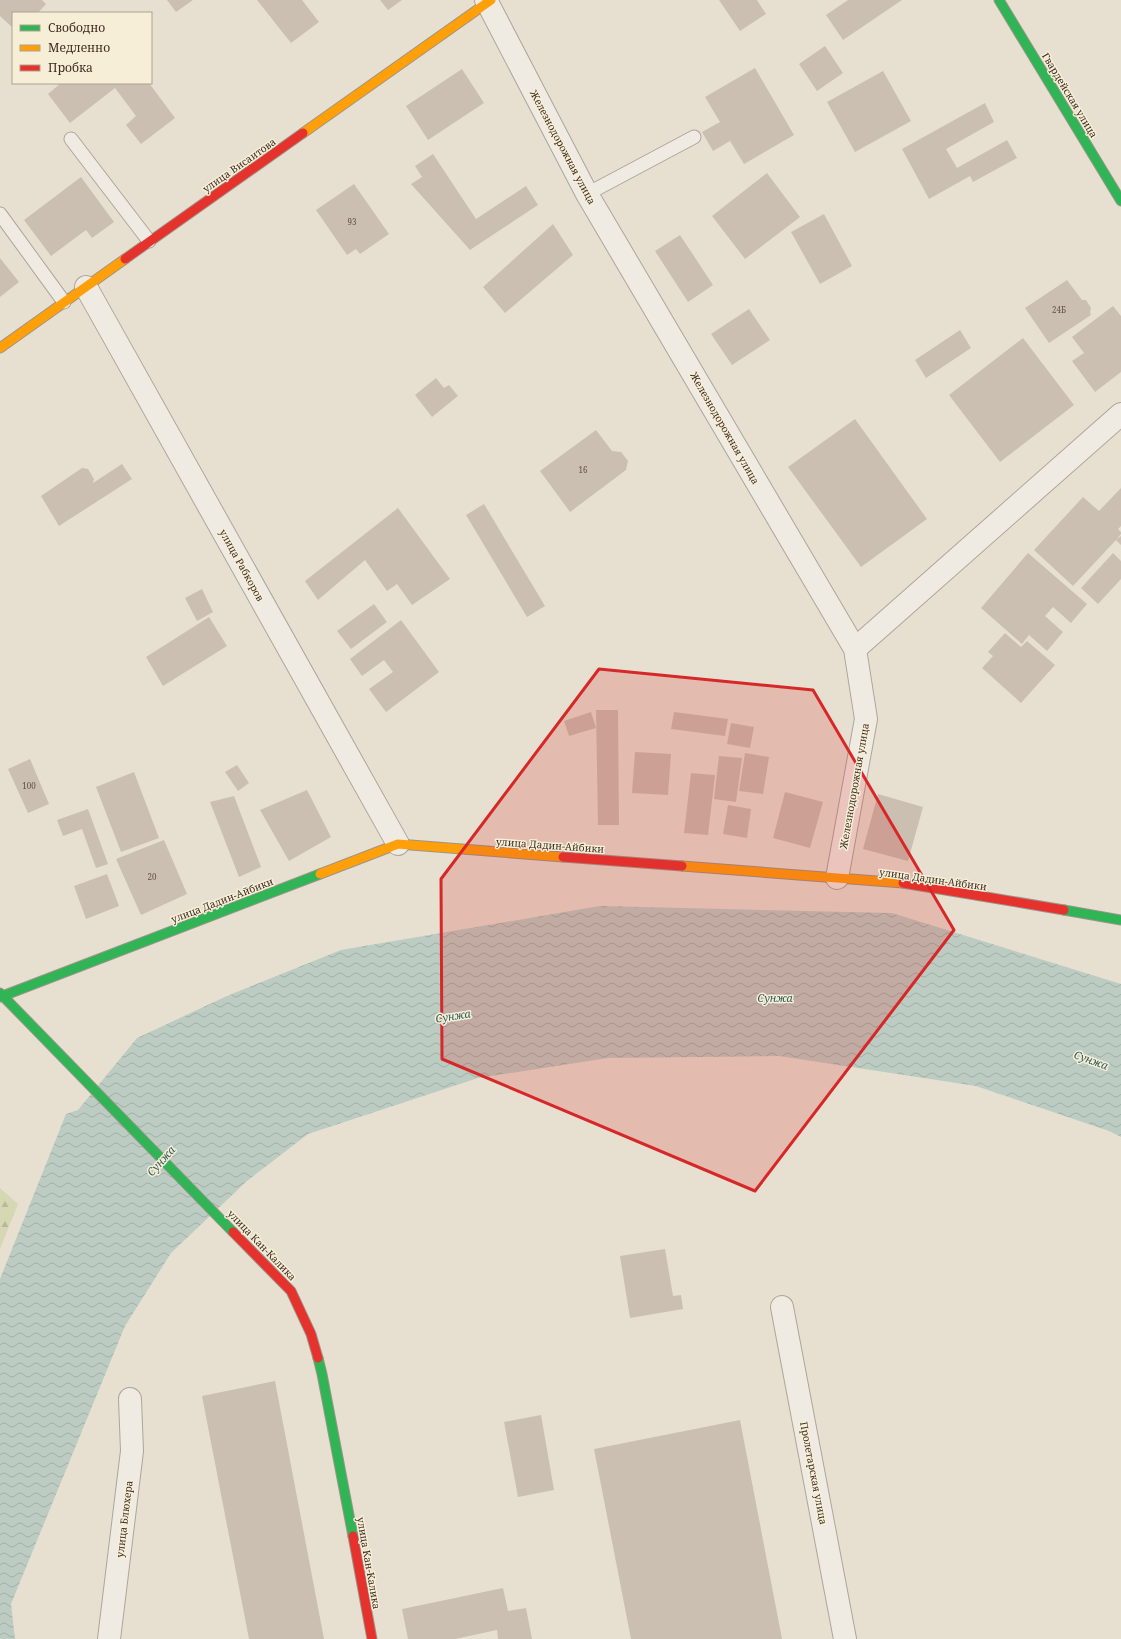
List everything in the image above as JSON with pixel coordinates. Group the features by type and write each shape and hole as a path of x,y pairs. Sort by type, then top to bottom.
{"street":[{"name":"Гвардейская улица","path":"999,0 1121,201"},
{"name":"Железнодорожная улица","path":"488,1 587,194 855,649 866,719 838,878"},
{"name":"улица Висаитова","path":"0,348 488,1"},
{"name":"улица Рабкоров","path":"86,287 398,844"},
{"path":"855,649 1121,414"},
{"name":"улица Дадин-Айбики","path":"1,996 398,844 896,882 1121,920"},
{"name":"улица Кан-Калика","path":"1,996 291,1291 311,1334 322,1374 372,1639"},
{"name":"Пролетарская улица","path":"782,1307 845,1639"},
{"name":"улица Блюхера","path":"110,1639 132,1451 130,1399"}],"lane":[{"path":"587,194 694,137"},
{"path":"71,139 149,241"},
{"path":"0,214 64,302"}],"highlighted area":[{"path":"599,669 813,690 954,930 755,1191 442,1059 441,879"}],"green space":[{"path":"0,1188 18,1204 0,1249"}],"water":[{"name":"Сунжа","path":"600,906 892,913 1121,984 1121,1137 1109,1131 976,1086 779,1056 608,1058 478,1078 308,1134 247,1181 171,1253 125,1326 11,1604 15,1639 0,1639 0,1279 66,1114 78,1110 137,1038 227,996 341,950"}],"building":[{"path":"0,0 42,0 46,4 39,12 12,12 12,27 0,16"},
{"path":"167,0 193,0 176,12"},
{"path":"257,0 302,0 319,22 291,43"},
{"path":"380,0 402,0 388,10"},
{"path":"719,0 757,0 766,14 740,31"},
{"path":"848,0 902,0 843,40 826,15"},
{"path":"825,46 843,73 817,91 799,64"},
{"path":"755,68 794,135 744,164 730,141 713,151 702,132 720,122 705,97"},
{"path":"462,69 484,103 428,140 406,106"},
{"path":"883,71 911,121 855,152 827,102"},
{"path":"60,84 150,84 175,118 141,144 126,125 136,116 115,88 70,123 48,94"},
{"path":"985,103 994,122 946,149 957,168 1007,140 1017,158 973,182 970,176 929,199 902,149"},
{"path":"433,154 476,219 526,186 538,205 470,250 411,184 422,177 415,166"},
{"path":"767,173 800,217 745,259 712,216"},
{"path":"81,177 114,222 92,238 86,230 51,256 24,220"},
{"path":"354,184 389,234 360,254 356,249 347,255 316,210"},
{"path":"824,214 852,266 820,284 791,232"},
{"path":"553,224 573,255 505,313 483,287"},
{"path":"680,235 713,285 688,302 655,251"},
{"path":"0,258 19,282 0,297"},
{"path":"1067,280 1082,300 1086,300 1091,308 1091,315 1049,343 1025,308"},
{"path":"1113,306 1121,316 1121,372 1095,392 1072,361 1084,353 1072,337"},
{"path":"749,309 770,340 732,365 711,334"},
{"path":"960,330 971,348 926,378 915,360"},
{"path":"1023,338 1074,405 1000,462 949,395"},
{"path":"436,378 444,388 449,385 458,396 432,417 415,395"},
{"path":"855,419 927,519 861,567 788,467"},
{"path":"596,430 612,451 621,452 628,461 626,470 570,512 540,471"},
{"path":"122,464 132,479 59,526 41,496 82,468 88,469 94,479 93,483"},
{"path":"1121,488 1121,526 1118,529 1121,534 1117,539 1121,536 1121,545 1116,540 1073,586 1034,550 1083,497 1099,511"},
{"path":"484,504 545,606 527,617 466,515"},
{"path":"398,508 450,579 412,605 397,584 387,591 365,560 318,600 305,581"},
{"path":"1028,553 1087,604 1071,623 1053,607 1045,616 1063,632 1047,651 1029,635 1022,644 981,608"},
{"path":"1113,553 1121,561 1121,579 1098,604 1081,588"},
{"path":"202,589 213,612 197,621 185,598"},
{"path":"374,604 387,622 351,649 337,631"},
{"path":"209,617 227,646 163,686 146,657"},
{"path":"401,620 439,672 386,712 369,689 393,672 384,660 362,676 350,659"},
{"path":"1005,633 1021,647 1027,641 1055,665 1021,703 982,668 993,656 988,652"},
{"path":"596,710 618,710 619,825 598,825"},
{"path":"591,712 596,728 569,736 564,721"},
{"path":"674,712 728,719 725,736 671,729"},
{"path":"731,723 754,727 750,748 727,744"},
{"path":"635,752 671,754 668,795 632,793"},
{"path":"745,753 769,757 763,794 739,791"},
{"path":"719,756 742,758 736,802 714,799"},
{"path":"30,759 49,804 28,813 8,769"},
{"path":"237,765 249,783 238,791 225,772"},
{"path":"134,772 159,838 121,852 96,787"},
{"path":"691,773 715,775 708,835 684,833"},
{"path":"307,790 331,837 289,861 260,810"},
{"path":"785,792 823,802 810,848 773,838"},
{"path":"878,794 923,807 908,861 863,849"},
{"path":"234,796 261,867 239,877 210,802"},
{"path":"728,805 751,809 747,838 723,834"},
{"path":"88,809 108,864 96,868 82,829 63,836 57,820"},
{"path":"164,840 187,894 141,915 116,859"},
{"path":"107,874 119,906 86,919 74,886"},
{"path":"665,1249 673,1296 681,1295 683,1309 630,1318 620,1256"},
{"path":"275,1381 324,1639 249,1639 202,1396"},
{"path":"541,1415 554,1490 518,1497 504,1422"},
{"path":"740,1420 782,1639 631,1639 594,1449"},
{"path":"503,1588 508,1611 526,1608 532,1639 498,1639 497,1630 455,1639 408,1639 402,1609"}],"traffic: fast":[{"path":"999,0 1121,201"},
{"path":"0,997 320,874"},
{"path":"1064,910 1121,920"},
{"path":"0,993 233,1232"},
{"path":"318,1358 353,1536"}],"traffic: slow":[{"path":"303,133 491,0"},
{"path":"0,348 125,259"},
{"path":"320,874 398,844 563,857"},
{"path":"682,866 903,883"}],"traffic: jam":[{"path":"125,259 303,133"},
{"path":"563,857 682,866"},
{"path":"903,883 1064,910"},
{"path":"233,1232 291,1291 311,1334 318,1358"},
{"path":"353,1536 372,1639"}]}
